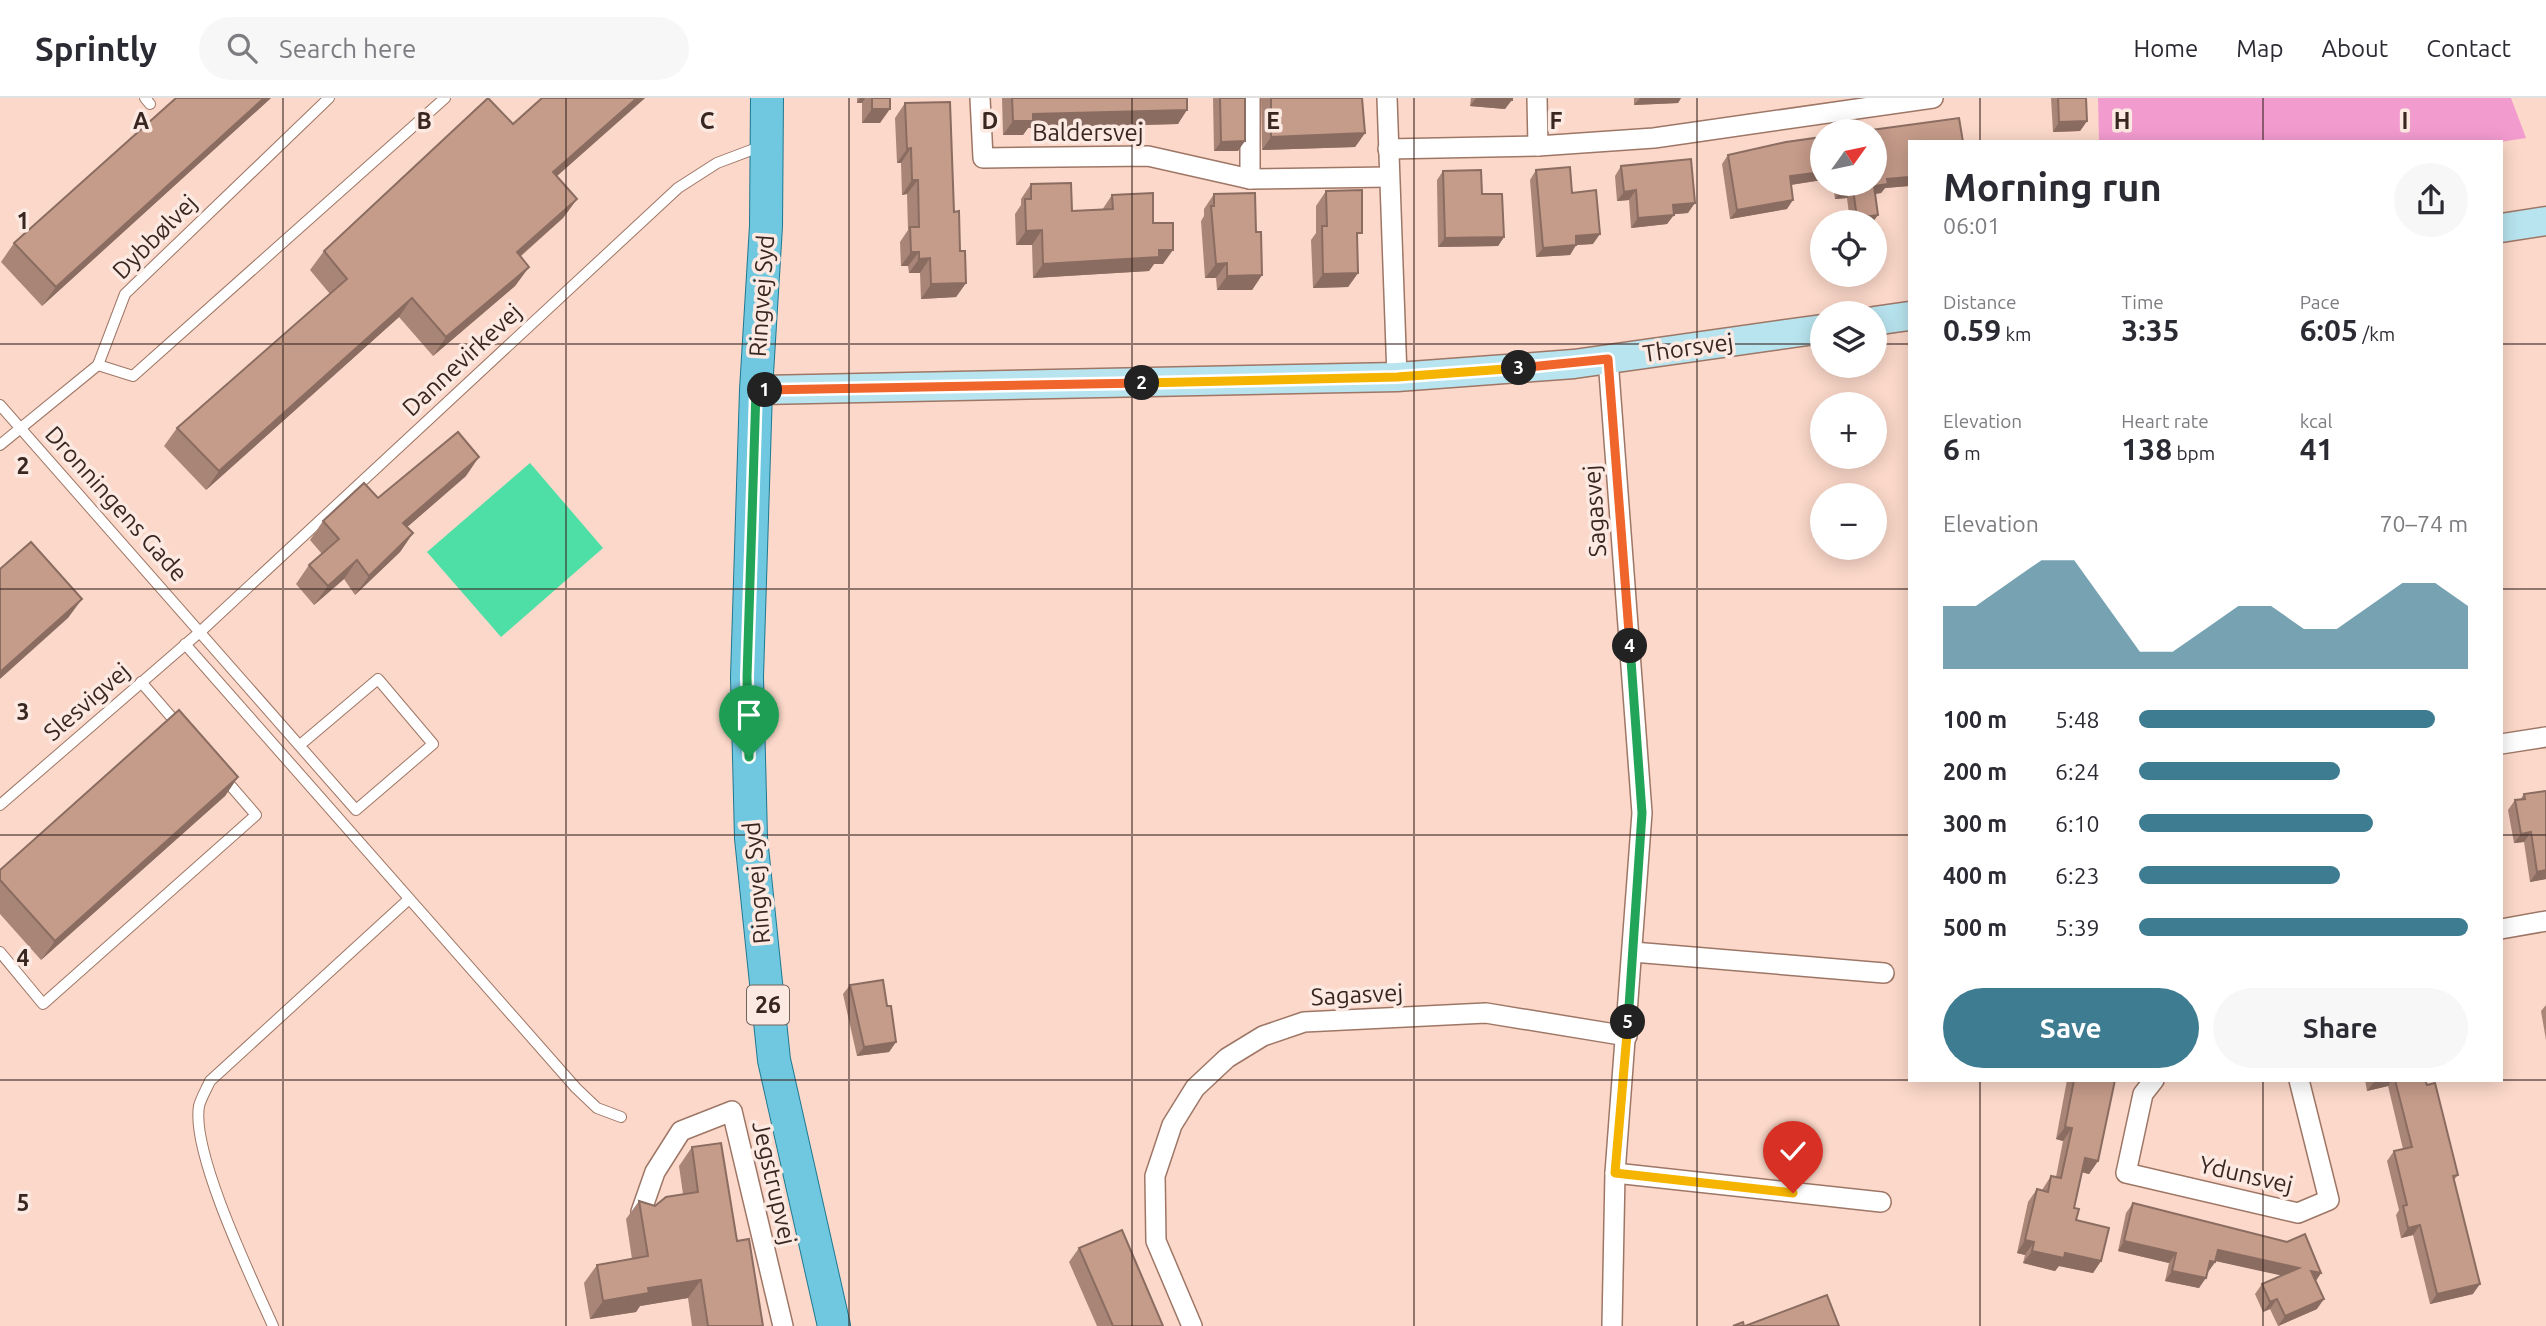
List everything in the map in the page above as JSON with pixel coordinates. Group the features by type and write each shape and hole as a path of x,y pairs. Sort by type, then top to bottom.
{"main road":[{"name":"Ringvej Syd","path":"767,98 768,144 756,390 747,677 751,838 774,1060 834,1326"}],"street":[{"name":"Baldersvej","path":"981,98 983,158 1148,156 1250,179 1389,177"},
{"path":"1250,98 1250,179"},
{"path":"1387,98 1397,377"},
{"path":"1537,98 1538,146"},
{"path":"1388,149 1538,146 1654,138 1933,98"},
{"path":"2503,228 2546,221"},
{"path":"1887,319 1908,316"},
{"name":"Thorsvej","path":"756,390 1397,377 1608,359 1810,330"},
{"name":"Sagasvej","path":"1608,359 1642,813 1615,1173 1612,1326"},
{"path":"2503,744 2546,737"},
{"path":"2503,929 2546,921"},
{"path":"1633,952 1884,973"},
{"name":"Sagasvej","path":"1192,1326 1156,1241 1155,1176 1172,1125 1195,1088 1227,1058 1263,1036 1304,1022 1317,1021 1486,1013 1627,1036"},
{"name":"Ydunsvej","path":"2152,1082 2143,1094 2126,1173 2298,1213 2329,1200 2300,1082"},
{"name":"Jegstrupvej","path":"641,1212 655,1172 681,1131 732,1111 783,1326"},
{"path":"1615,1173 1881,1202"}],"lane":[{"name":"Dybbølvej","path":"98,365 125,294 329,98"},
{"path":"0,444 98,365 133,376 445,98"},
{"name":"Dannevirkevej","path":"201,631 678,188 717,163 768,144"},
{"name":"Dronningens Gade","path":"0,405 356,810 433,744 378,680 300,745"},
{"name":"Slesvigvej","path":"0,805 201,631"},
{"path":"185,644 576,1088 597,1108 621,1117"},
{"path":"141,682 185,733"},
{"path":"0,952 43,1004 256,815 220,774"},
{"path":"273,1326 235,1239 204,1153 199,1106 211,1081 409,899"}],"shaded area":[{"path":"2098,98 2511,98 2526,138 2503,142 2099,140"},
{"path":"530,463 603,548 501,637 427,552"}],"building":[{"path":"176,98 264,98 56,287 14,243"},
{"path":"488,98 513,124 542,98 637,98 553,172 577,199 517,252 529,267 446,337 412,298 219,471 177,428 347,279 324,251"},
{"path":"872,98 890,98 890,109 872,109"},
{"path":"1012,98 1187,98 1187,110 1033,114 1033,121 1013,121"},
{"path":"1220,98 1245,98 1245,141 1221,142"},
{"path":"1271,98 1362,98 1365,133 1271,137"},
{"path":"2058,98 2086,98 2087,121 2059,122"},
{"path":"950,102 954,212 959,211 960,251 965,251 966,283 931,284 930,258 919,259 919,252 911,252 910,227 919,227 918,180 912,180 911,148 907,149 905,103"},
{"path":"1959,118 1963,140 1908,140 1908,177 1887,179 1887,128"},
{"path":"1810,139 1810,174 1790,176 1793,200 1737,210 1728,155"},
{"path":"1691,159 1695,203 1673,205 1674,215 1638,218 1636,190 1624,192 1621,166"},
{"path":"1570,167 1572,193 1596,190 1600,234 1576,236 1576,245 1543,248 1536,170"},
{"path":"1481,170 1482,194 1502,194 1504,237 1445,238 1443,171"},
{"path":"1071,183 1072,211 1113,209 1112,195 1153,193 1153,223 1173,223 1173,250 1159,250 1159,257 1043,264 1042,230 1026,231 1025,199 1031,199 1031,184"},
{"path":"1362,190 1362,233 1357,233 1358,273 1323,274 1322,226 1327,226 1326,191"},
{"path":"1255,193 1256,232 1261,232 1262,275 1227,276 1227,263 1216,264 1211,206 1214,206 1214,194"},
{"path":"1854,196 1875,196 1877,210 1856,210"},
{"path":"458,432 479,457 403,523 413,533 369,576 357,560 328,586 309,565 339,539 323,521 364,483 378,498"},
{"path":"31,542 82,599 0,672 0,569"},
{"path":"179,710 238,777 55,941 0,880 0,870"},
{"path":"2546,791 2546,870 2537,872 2531,832 2521,834 2515,800 2525,799 2524,794"},
{"path":"883,980 887,1006 891,1006 896,1042 864,1047 850,985"},
{"path":"2074,1082 2115,1082 2098,1161 2085,1158 2074,1208 2079,1209 2076,1220 2109,1228 2101,1261 2065,1253 2064,1258 2032,1251 2034,1242 2025,1240 2037,1189 2048,1192 2051,1176 2061,1178 2072,1128 2065,1127"},
{"path":"2396,1082 2426,1082 2427,1085 2435,1083 2458,1175 2453,1176 2480,1284 2437,1294 2420,1225 2408,1228 2403,1206 2407,1205 2394,1151 2412,1147"},
{"path":"721,1143 737,1241 749,1239 763,1326 708,1326 701,1280 648,1288 649,1293 603,1301 597,1265 648,1256 639,1201 655,1206 666,1197 698,1192 692,1147"},
{"path":"2133,1203 2287,1242 2305,1234 2321,1273 2311,1271 2324,1299 2285,1316 2277,1299 2270,1302 2262,1284 2299,1268 2218,1250 2215,1262 2210,1261 2206,1278 2172,1271 2176,1253 2124,1241"},
{"path":"1122,1230 1163,1326 1113,1326 1079,1248"},
{"path":"1827,1295 1839,1326 1745,1326"}],"route":[{"path":"749,757 747,677 756,390 1397,377 1608,359 1642,813 1615,1173 1793,1193"}]}
